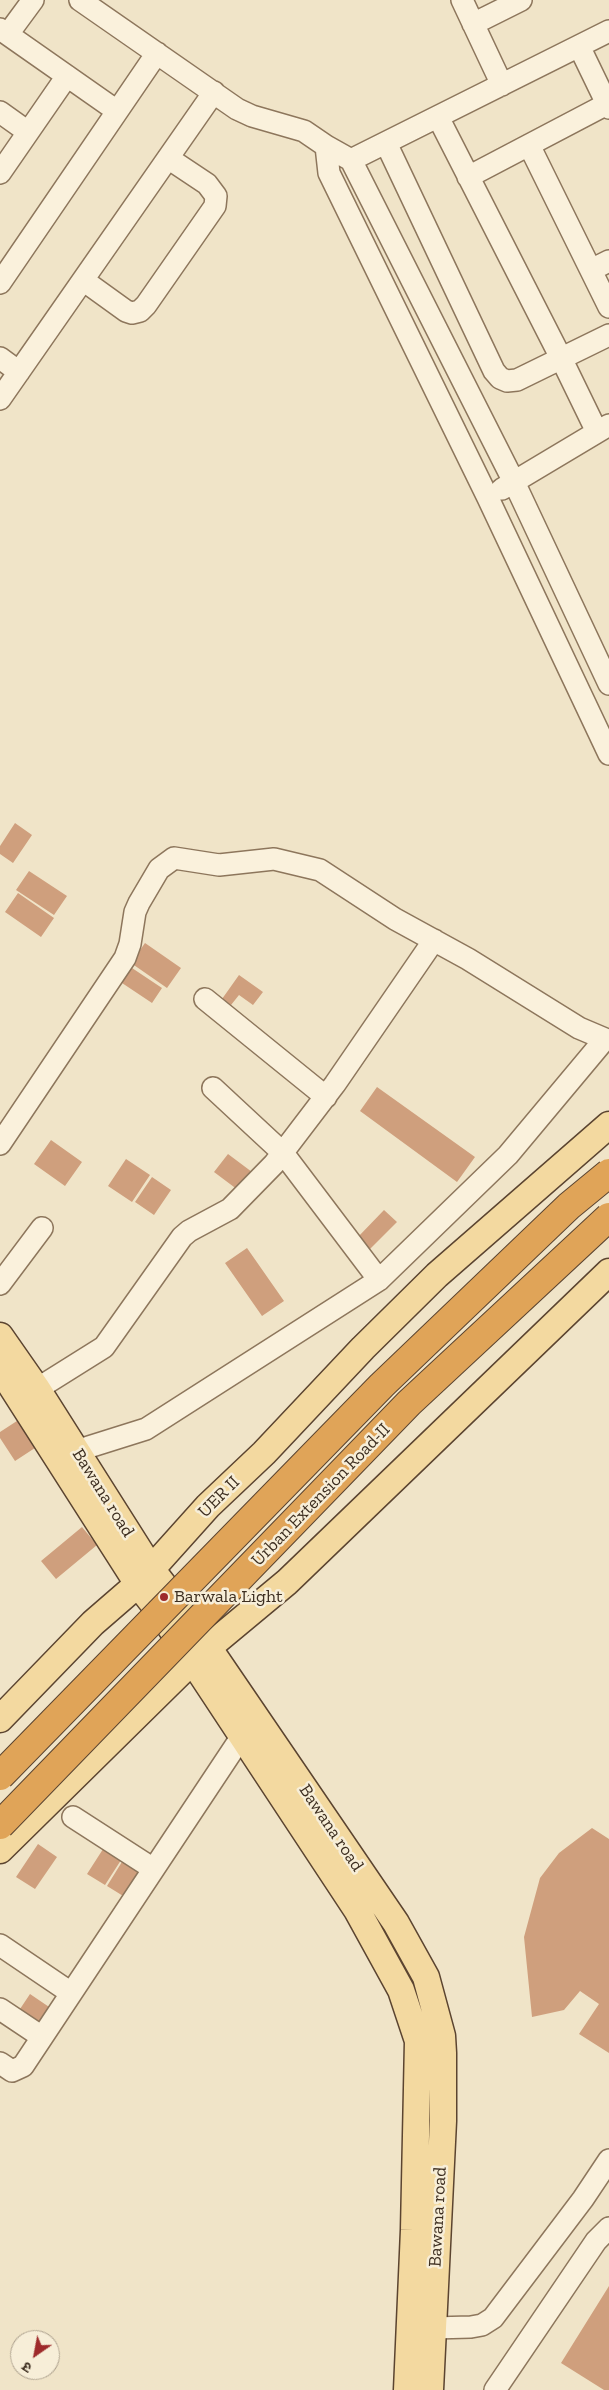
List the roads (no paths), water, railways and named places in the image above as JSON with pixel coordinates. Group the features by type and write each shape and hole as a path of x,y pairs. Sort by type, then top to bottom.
{"highway":[{"name":"Urban Extension Road-II","path":"0,1776 382,1385 569,1206 609,1173"},
{"name":"Urban Extension Road-II","path":"0,1825 409,1403 609,1217"}],"main road":[{"name":"UER II","path":"0,1719 93,1623 144,1577 208,1506 264,1453 363,1348 437,1275 609,1124"},
{"path":"0,1850 200,1654 287,1582 609,1272"},
{"name":"Bawana road","path":"0,1336 37,1389 76,1451 144,1577"},
{"name":"Bawana road","path":"0,1368 144,1577 182,1609 200,1654 242,1736 357,1910 401,1990 418,2041 414,2230 407,2390"},
{"name":"Bawana road","path":"200,1654 396,1923 430,1989 442,2036 443,2053 443,2121 430,2390"}],"street":[{"path":"33,0 4,31 117,111"},
{"path":"80,0 252,116 304,130 326,146 351,160 514,482 609,684"},
{"path":"462,0 502,85"},
{"path":"473,24 521,0"},
{"path":"351,160 609,31"},
{"path":"468,177 608,106 579,46"},
{"path":"0,283 157,53"},
{"path":"0,173 67,76"},
{"path":"0,399 214,92"},
{"path":"0,112 28,132"},
{"path":"438,117 562,360 603,429 488,498"},
{"path":"386,142 494,371 500,378 517,380 562,360 609,335"},
{"path":"529,145 600,265 609,307"},
{"path":"326,146 329,173 488,498 609,754"},
{"path":"83,280 126,311 132,313 140,311 215,206 216,196 207,184 168,158"},
{"path":"0,358 19,372"},
{"path":"0,1144 125,958 130,944 135,912 159,869 166,862 174,858 184,858 219,865 274,859 308,866 333,877 395,919 434,940 579,1028 605,1039 508,1155 379,1280 146,1429 76,1451"},
{"path":"37,1389 104,1347 182,1237 189,1231 230,1209 283,1153 326,1097 434,940"},
{"path":"205,999 326,1097"},
{"path":"212,1088 283,1153 379,1280"},
{"path":"0,1284 42,1228"},
{"path":"0,2063 12,2071 18,2070 23,2066 152,1868 242,1736"},
{"path":"73,1817 152,1868"},
{"path":"0,1945 71,1993"},
{"path":"0,2009 42,2037"},
{"path":"433,2328 476,2326 493,2318 583,2199 609,2160"},
{"path":"495,2390 596,2241 609,2228"}],"place":[{"name":"Barwala Light","path":"164,1597"}]}
